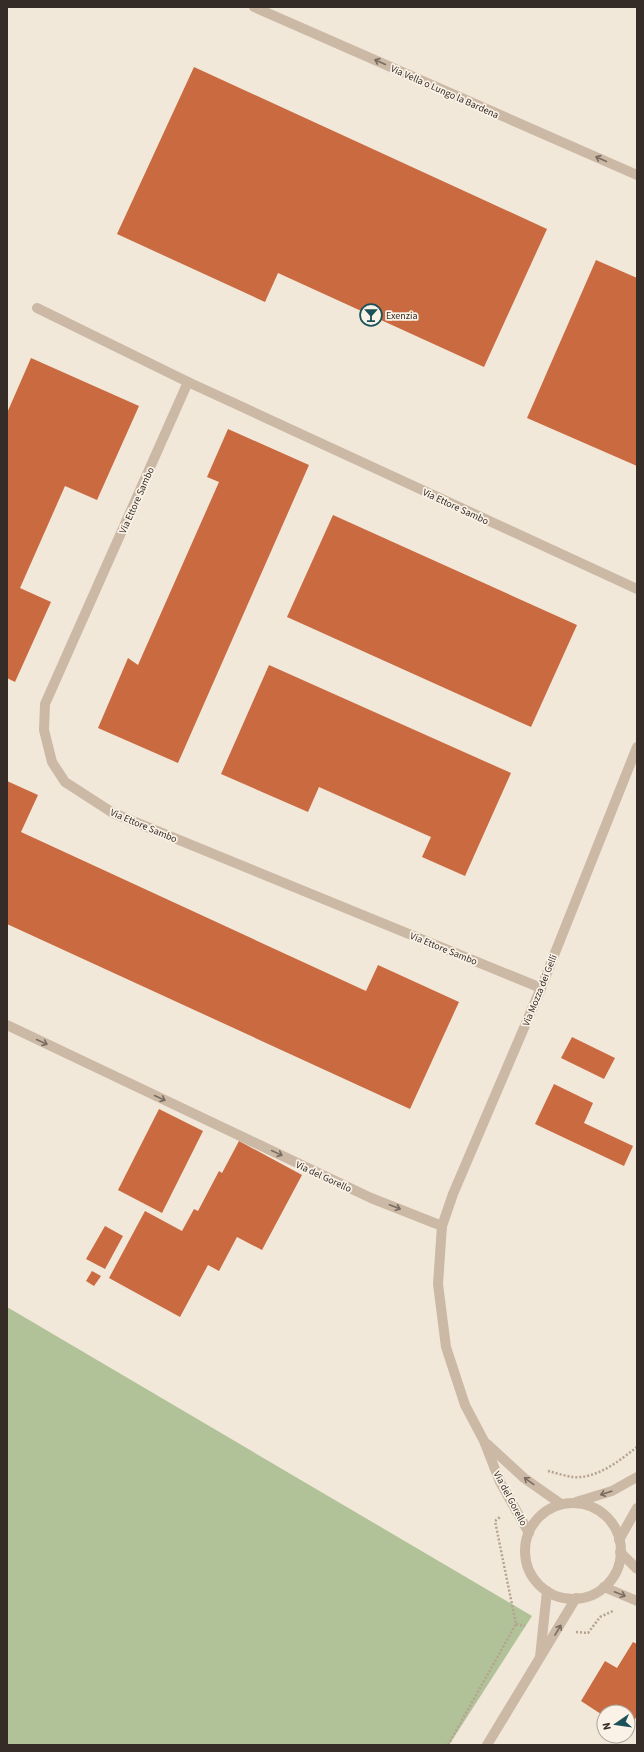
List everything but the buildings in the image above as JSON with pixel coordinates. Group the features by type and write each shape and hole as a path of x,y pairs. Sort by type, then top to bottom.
{"street":[{"name":"Via Vella o Lungo la Bardena","path":"254,7 637,175"},
{"name":"Via Ettore Sambo","path":"37,308 188,382 637,589"},
{"name":"Via Ettore Sambo","path":"188,382 45,704 44,730 52,762 65,782 113,813 541,988"},
{"name":"Via Mozza dei Gelli","path":"442,1226 453,1194 541,988 636,751"},
{"name":"Via del Gorello","path":"7,1025 371,1198 442,1226 438,1284 446,1347 465,1406 484,1441 500,1482 529,1533"},
{"name":"Via del Gorello","path":"484,1441 524,1478 561,1504"},
{"path":"574,1503 586,1505 597,1510 607,1518 615,1528 619,1540 620,1552 618,1564 613,1576 604,1587 591,1595 576,1598 561,1597 547,1591 536,1582 529,1570 525,1556 526,1542 529,1533 539,1517 549,1509 561,1504 574,1503 612,1491 637,1477"},
{"path":"619,1540 637,1508"},
{"path":"620,1552 637,1569"},
{"path":"604,1587 637,1601"},
{"path":"539,1661 547,1591"},
{"path":"487,1745 576,1598"}],"path":[{"path":"533,1485 548,1471 574,1477 594,1474 611,1466 637,1447"},
{"path":"448,1745 516,1624 495,1521 513,1504"}],"green space":[{"path":"7,1307 532,1616 449,1745 7,1745"}],"place":[{"name":"Exenzia","path":"371,315"}]}
